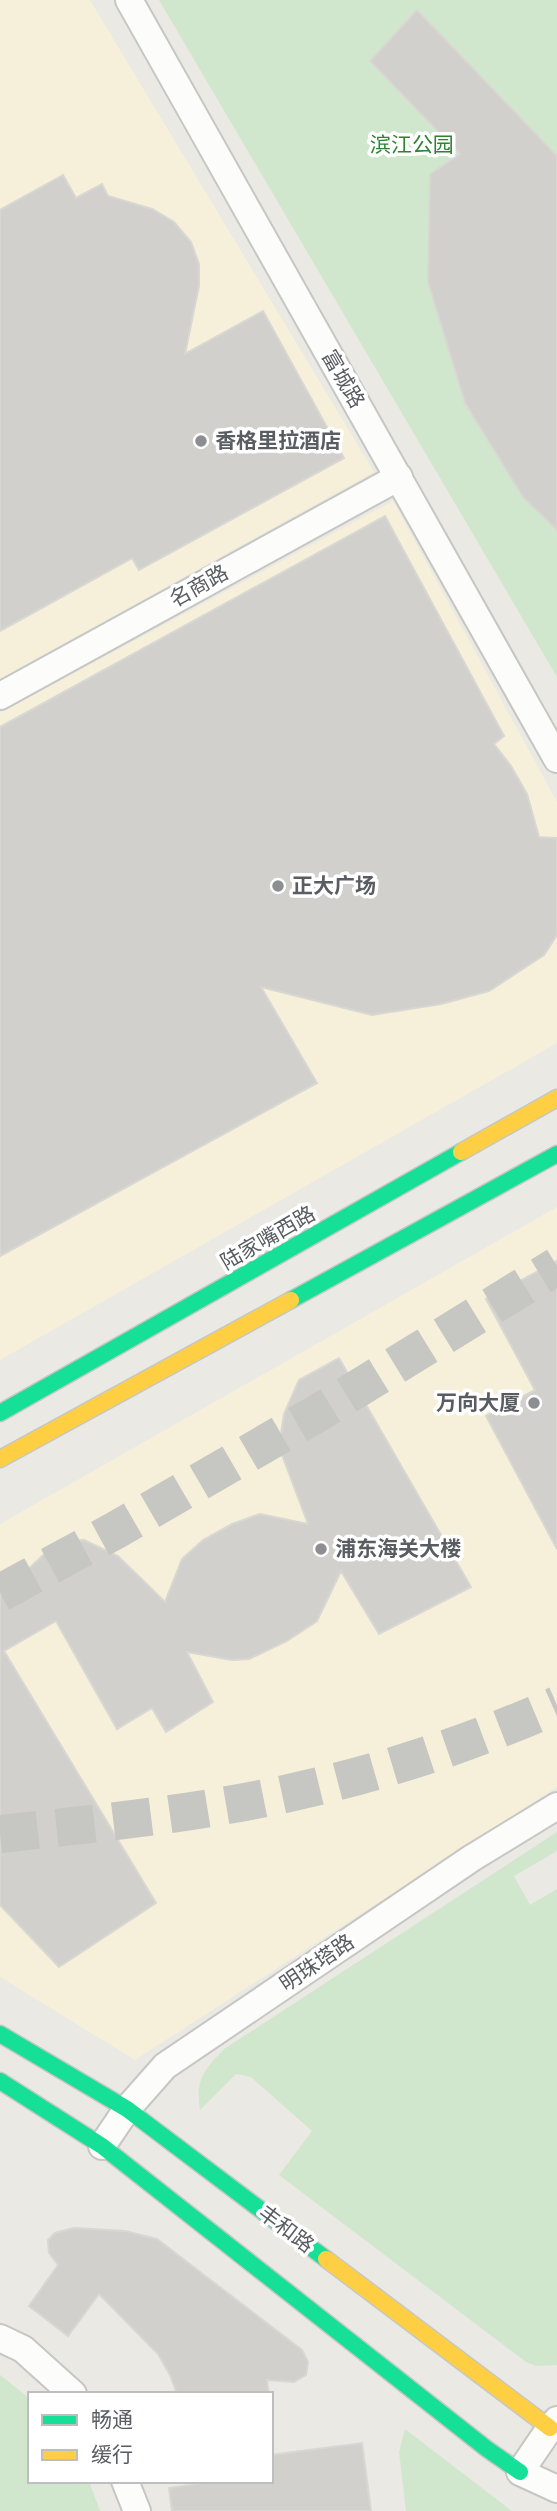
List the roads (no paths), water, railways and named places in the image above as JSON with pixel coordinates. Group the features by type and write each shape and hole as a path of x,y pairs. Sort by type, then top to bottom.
{"street":[{"name":"富城路","path":"129,0 557,759"},
{"name":"名商路","path":"0,696 399,477"},
{"name":"陆家嘴西路","path":"0,1413 557,1098"},
{"path":"0,1459 557,1154"},
{"name":"明珠塔路","path":"102,2146 127,2109 164,2066 472,1858 557,1805"},
{"name":"丰和路","path":"0,2034 127,2109 555,2430"},
{"path":"0,2081 102,2146 520,2472 557,2489"},
{"path":"0,2338 23,2349 71,2392"},
{"path":"520,2472 555,2430"},
{"path":"126,2483 137,2511"}],"tunnel":[{"path":"0,1593 116,1530 318,1413 557,1266"},
{"path":"0,1834 189,1811 303,1790 390,1767 475,1739 557,1705"}],"place":[{"name":"香格里拉酒店","path":"201,441"},
{"name":"正大广场","path":"278,886"},
{"name":"万向大厦","path":"534,1403"},
{"name":"浦东海关大楼","path":"321,1549"}],"park label":[{"name":"滨江公园","path":"412,145"}]}
